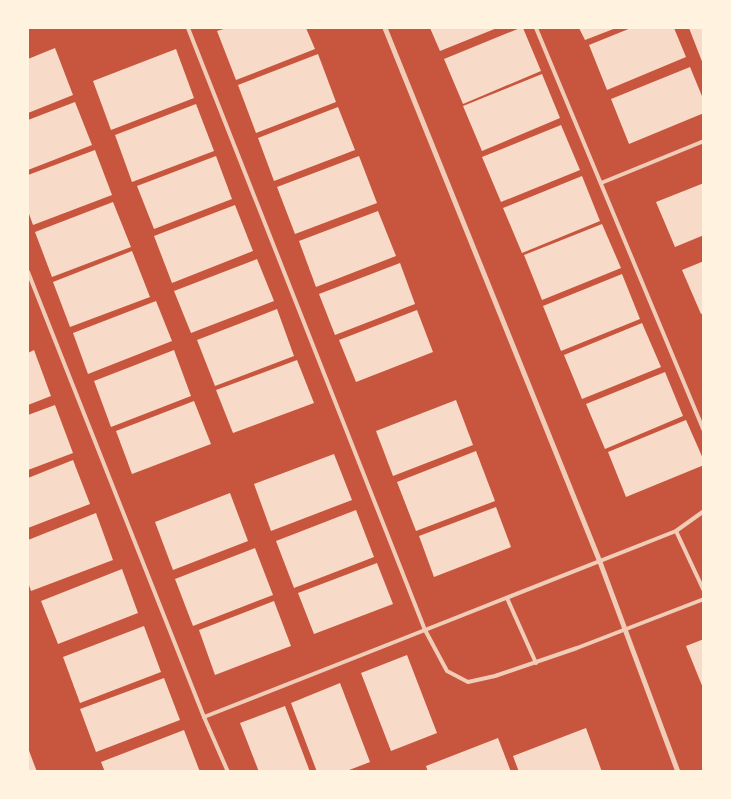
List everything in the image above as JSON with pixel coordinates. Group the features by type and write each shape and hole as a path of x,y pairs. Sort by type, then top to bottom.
{"street":[{"path":"384,28 600,562 678,772"}],"lane":[{"path":"188,28 425,630 446,671 468,682 495,676 536,663 704,599"},
{"path":"536,28 704,431"},
{"path":"600,183 704,141"},
{"path":"28,272 204,717 228,772"},
{"path":"697,415 704,413"},
{"path":"204,717 676,531 704,511"},
{"path":"676,531 704,591"},
{"path":"508,598 536,663"}],"building":[{"path":"227,28 306,28 315,49 236,80 217,31"},
{"path":"430,28 497,28 440,51"},
{"path":"523,28 541,71 463,104 444,59"},
{"path":"579,28 616,28 585,40"},
{"path":"631,28 674,28 686,57 607,90 589,45"},
{"path":"689,28 704,28 704,64 703,64"},
{"path":"55,48 73,95 28,113 28,59"},
{"path":"176,49 194,98 111,130 93,81"},
{"path":"318,54 336,102 256,133 238,85"},
{"path":"690,67 704,101 704,113 629,144 611,99"},
{"path":"542,74 560,118 482,151 463,106"},
{"path":"75,102 92,145 28,170 28,120"},
{"path":"196,104 214,151 132,182 115,135"},
{"path":"338,107 355,150 274,181 258,138"},
{"path":"561,125 580,170 501,202 482,157"},
{"path":"95,150 112,195 33,225 28,211 28,175"},
{"path":"216,156 232,199 154,229 137,186"},
{"path":"359,156 377,203 295,234 277,187"},
{"path":"582,176 600,221 522,253 503,208"},
{"path":"704,183 704,235 675,247 656,202"},
{"path":"113,202 131,247 52,277 35,232"},
{"path":"235,205 253,251 172,283 154,236"},
{"path":"378,211 396,256 316,287 299,241"},
{"path":"602,224 621,268 542,300 524,255"},
{"path":"132,251 150,297 70,327 53,282"},
{"path":"257,259 274,301 191,333 174,291"},
{"path":"704,261 704,313 701,314 682,270"},
{"path":"400,263 415,304 335,335 319,294"},
{"path":"622,274 640,319 561,351 543,306"},
{"path":"156,301 172,341 88,374 73,333"},
{"path":"277,309 294,356 215,386 197,340"},
{"path":"417,310 433,352 356,382 339,340"},
{"path":"642,323 661,367 582,399 564,355"},
{"path":"34,350 51,396 28,405 28,353"},
{"path":"174,350 191,396 111,427 94,381"},
{"path":"297,360 314,403 233,433 216,390"},
{"path":"665,372 683,416 605,449 586,404"},
{"path":"456,400 473,445 393,476 376,431"},
{"path":"194,401 211,444 132,474 116,431"},
{"path":"55,405 73,453 28,470 28,415"},
{"path":"686,420 704,465 626,497 608,452"},
{"path":"476,451 495,501 416,531 397,482"},
{"path":"334,454 352,500 271,531 254,484"},
{"path":"73,460 90,504 28,528 28,478"},
{"path":"230,493 248,541 173,570 155,522"},
{"path":"496,507 511,547 434,577 419,536"},
{"path":"356,510 374,557 294,588 276,541"},
{"path":"96,513 113,560 31,591 28,582 28,540"},
{"path":"255,548 273,595 193,626 175,579"},
{"path":"377,563 393,604 314,634 298,593"},
{"path":"122,569 138,613 58,644 41,601"},
{"path":"274,601 291,646 215,675 199,630"},
{"path":"144,626 161,672 80,703 63,657"},
{"path":"704,639 704,688 703,688 686,646"},
{"path":"407,655 437,733 391,751 361,673"},
{"path":"164,678 180,720 96,752 80,709"},
{"path":"340,683 370,762 344,772 317,772 291,703"},
{"path":"285,706 310,772 259,772 240,723"},
{"path":"586,728 602,772 519,772 513,756"},
{"path":"184,730 200,772 105,772 101,762"},
{"path":"498,738 511,772 428,772 426,766"},
{"path":"28,748 37,772 28,772"}]}
